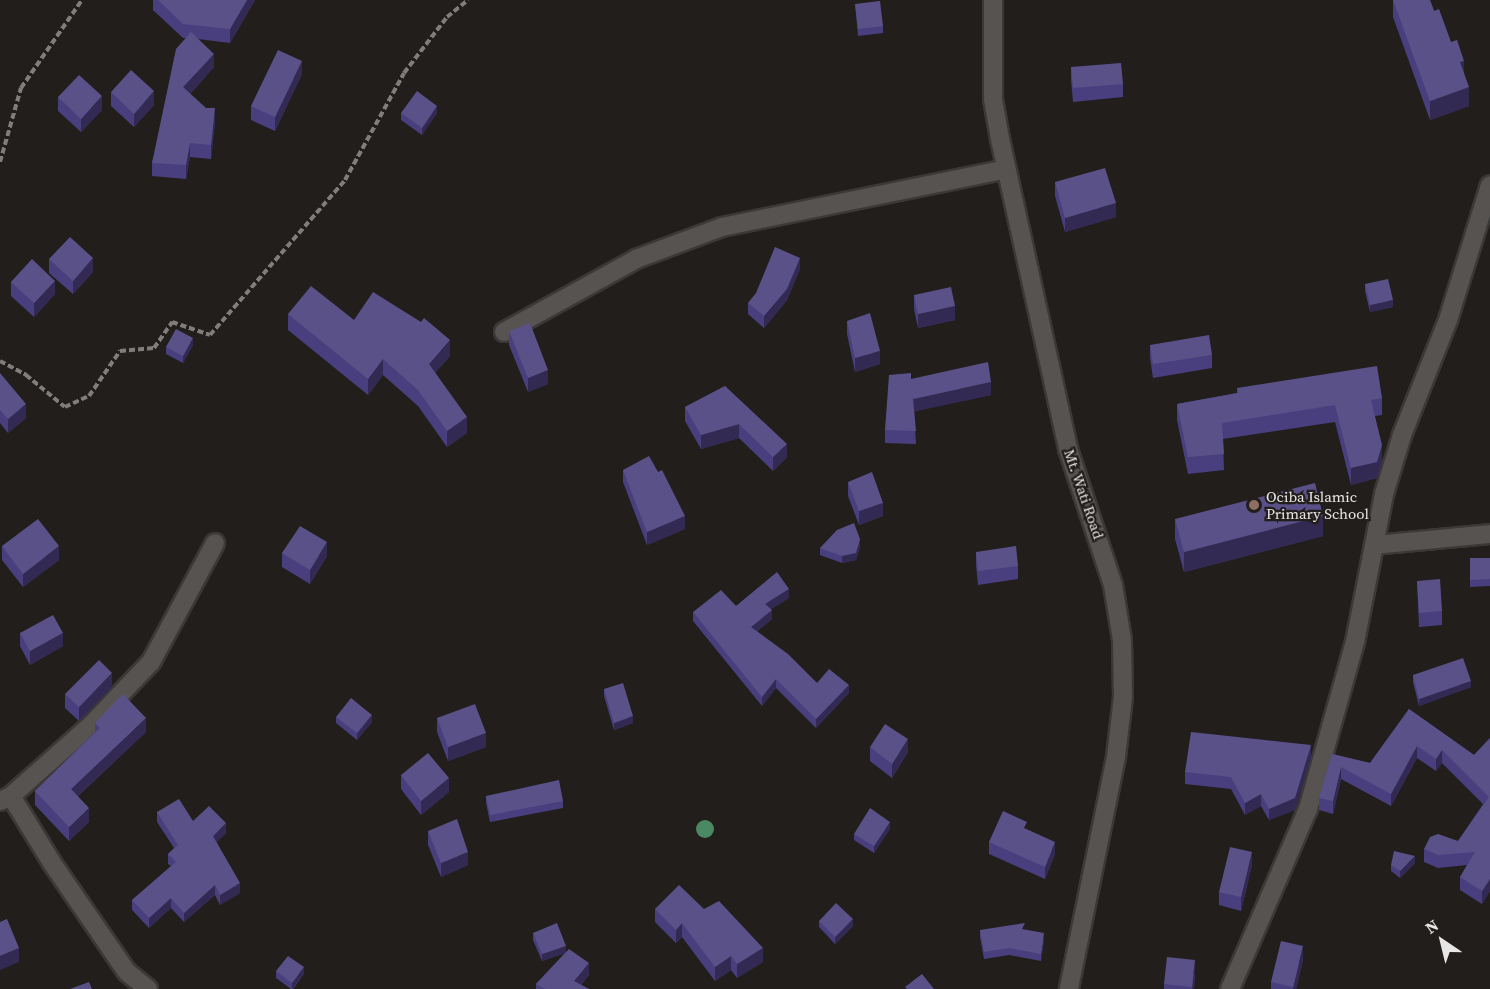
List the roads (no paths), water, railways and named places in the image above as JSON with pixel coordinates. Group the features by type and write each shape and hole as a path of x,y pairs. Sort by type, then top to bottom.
{"street":[{"name":"Mt. Wati Road","path":"993,0 993,99 1006,169 1065,438 1113,585 1122,640 1123,697 1116,757 1069,989"},
{"path":"504,332 636,259 722,227 1006,169"},
{"path":"1230,989 1308,809 1355,642 1374,545 1402,435 1448,321 1490,185"},
{"path":"1374,545 1490,534"},
{"path":"148,989 127,972 6,798 91,725 151,663 215,543"}],"place":[{"name":"Ociba Islamic Primary School","path":"1254,505"}]}
